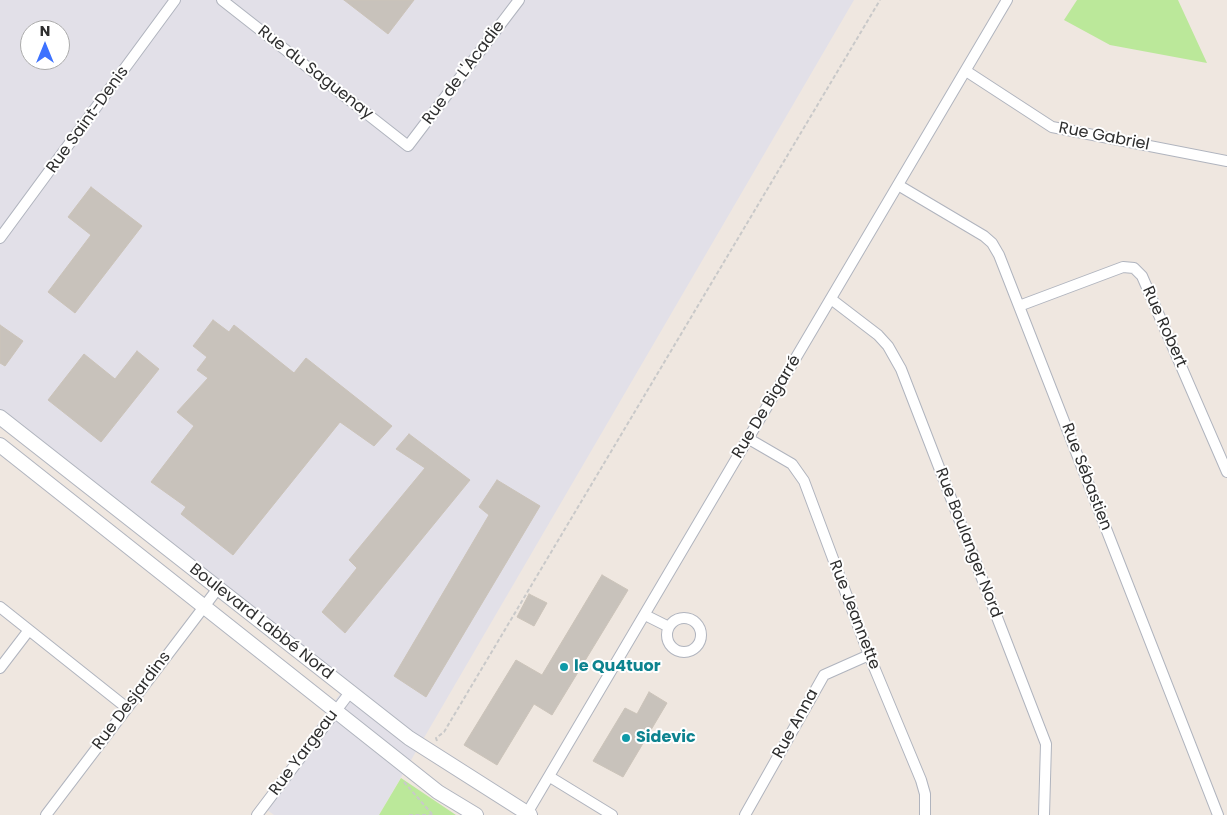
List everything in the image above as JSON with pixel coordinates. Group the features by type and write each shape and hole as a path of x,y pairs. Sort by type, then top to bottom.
{"main road":[{"name":"Boulevard Labbé Nord","path":"0,417 409,738 528,814"},
{"name":"Boulevard Labbé Nord","path":"0,445 337,710 438,792 476,815"}],"street":[{"name":"Rue Saint-Denis","path":"0,238 175,0"},
{"name":"Rue du Saguenay","path":"222,0 408,146"},
{"name":"Rue de L'Acadie","path":"408,146 519,0"},
{"name":"Rue De Bigarré","path":"528,814 1007,0"},
{"name":"Rue Gabriel","path":"966,71 1052,127 1227,161"},
{"name":"Rue Sébastien","path":"898,185 984,236 992,243 1019,306 1218,815"},
{"name":"Rue Robert","path":"1019,306 1123,267 1134,268 1142,276 1227,472"},
{"name":"Rue Boulanger Nord","path":"831,299 878,335 888,346 901,369 1046,744 1044,815"},
{"name":"Rue Jeannette","path":"749,439 792,464 804,481 869,655 922,780 925,794 925,815"},
{"name":"Rue Desjardins","path":"46,815 219,587"},
{"path":"0,607 126,708"},
{"path":"645,615 669,627"},
{"path":"0,668 29,630"},
{"name":"Rue Anna","path":"745,815 824,674 869,655"},
{"name":"Rue Yargeau","path":"257,815 351,692"},
{"path":"550,777 612,815"}],"path":[{"path":"444,732 880,0"},
{"path":"397,760 399,776 432,814"},
{"path":"409,815 432,814"}],"shaded area":[{"path":"0,0 854,0 379,815 274,815 259,804 348,683 0,410"}],"green space":[{"path":"1077,0 1178,0 1207,63 1110,45 1064,20"},
{"path":"401,778 456,815 379,815"}],"building":[{"path":"344,0 414,0 388,34"},
{"path":"91,187 142,226 75,313 48,292 91,235 68,217"},
{"path":"213,320 229,332 234,325 294,373 306,358 392,426 374,446 340,422 233,555 181,514 186,507 151,482 194,426 177,412 208,378 197,370 207,357 193,346"},
{"path":"0,325 23,341 5,366 0,363"},
{"path":"137,351 159,369 101,442 48,400 84,354 115,379"},
{"path":"409,434 470,480 345,633 322,612 357,568 349,560 425,468 396,449"},
{"path":"497,480 540,506 426,697 394,676 489,515 479,507"},
{"name":"le Qu4tuor","path":"602,575 628,590 552,715 534,704 497,765 464,745 516,660 542,675"},
{"path":"529,594 547,603 534,626 517,617"},
{"name":"Sidevic","path":"649,692 667,703 623,777 593,761 625,708 637,714"}],"place":[{"name":"le Qu4tuor","path":"564,667"},
{"name":"Sidevic","path":"626,738"}]}
